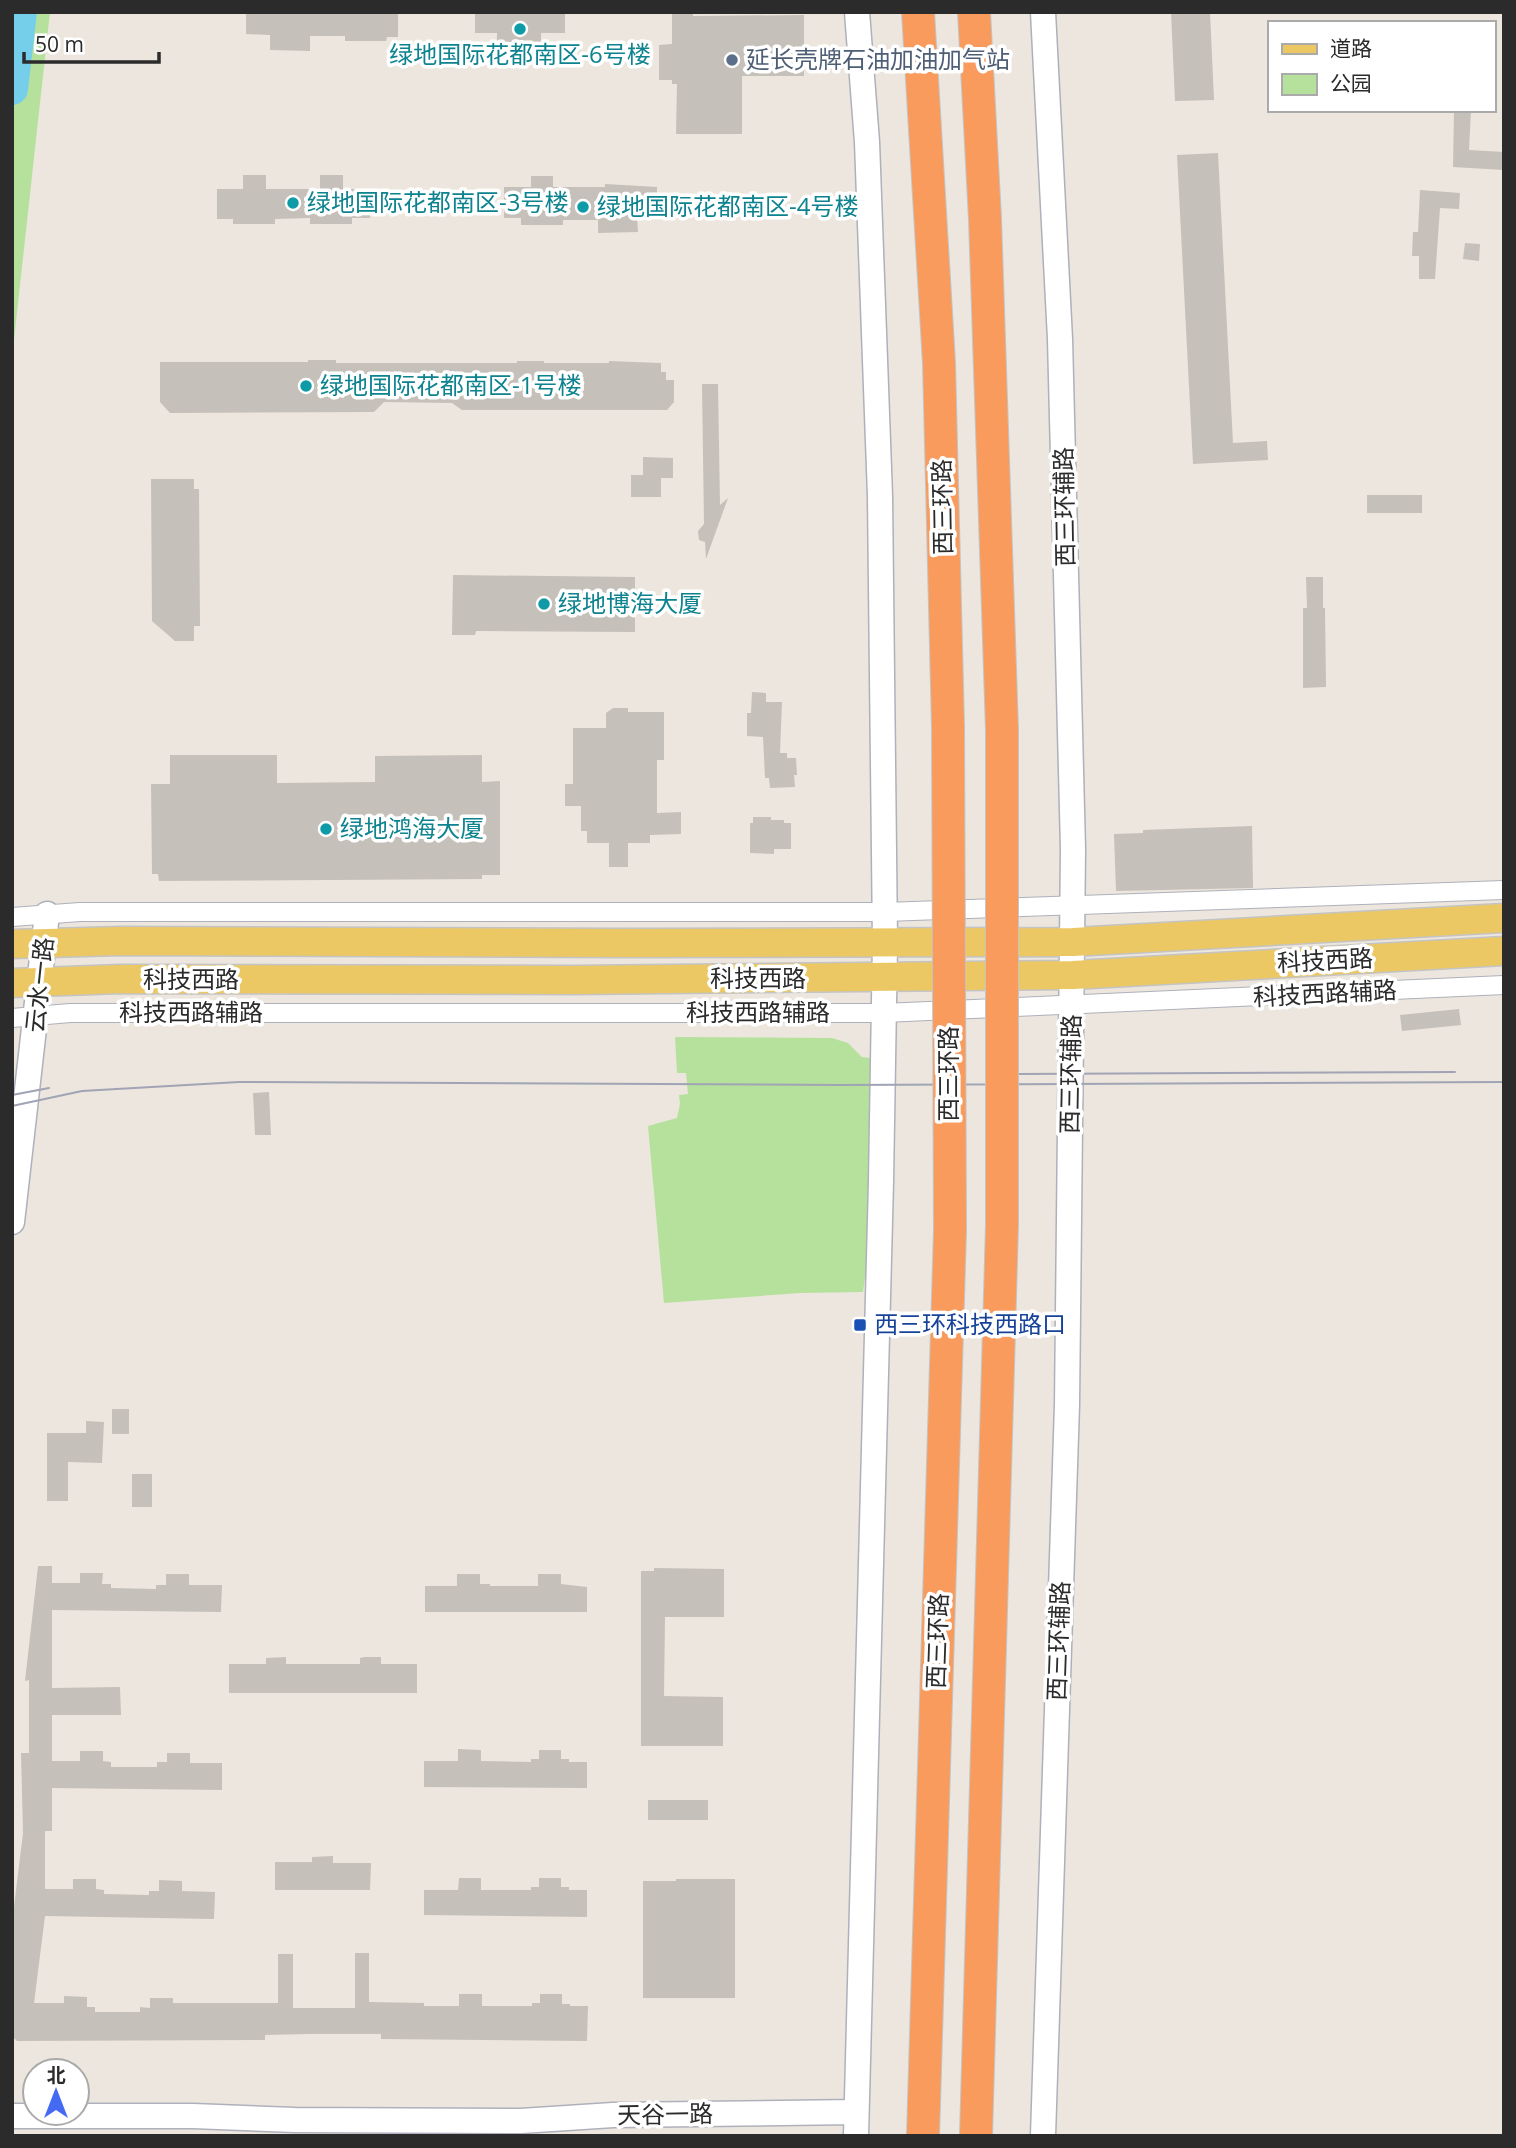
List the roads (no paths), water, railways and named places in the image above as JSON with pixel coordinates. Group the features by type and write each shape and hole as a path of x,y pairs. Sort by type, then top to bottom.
{"highway":[{"name":"西三环路","path":"918,12 939,363 948,727 950,1230 923,2136"},
{"name":"西三环路","path":"974,12 985,219 1002,730 1002,1225 976,2136"}],"main road":[{"path":"856,2124 885,978 880,496 867,142 858,12"},
{"name":"西三环辅路","path":"1043,12 1060,339 1073,905 1067,1405 1043,2136"},
{"name":"云水一路","path":"12,1222 26,983 44,943 47,914"},
{"name":"科技西路","path":"12,944 120,940 1073,942 1504,918"},
{"name":"科技西路","path":"26,983 120,979 885,978 1073,975 1504,951"},
{"name":"天谷一路","path":"12,2116 520,2121 613,2115 856,2124"}],"street":[{"path":"12,917 80,912 885,912 1504,890"},
{"name":"科技西路辅路","path":"24,1017 70,1013 884,1013 1504,985"}],"waterway":[{"path":"12,89 21,12"}],"tram line":[{"path":"989,1074 1455,1072"},
{"path":"12,1106 82,1091 239,1082 840,1085 1504,1082"},
{"path":"12,1095 49,1088"}],"place":[{"name":"绿地国际花都南区-6号楼","path":"520,29"},
{"name":"延长壳牌石油加油加气站","path":"732,60"},
{"name":"绿地国际花都南区-3号楼","path":"293,203"},
{"name":"绿地国际花都南区-4号楼","path":"583,207"},
{"name":"绿地国际花都南区-1号楼","path":"306,386"},
{"name":"绿地博海大厦","path":"544,604"},
{"name":"绿地鸿海大厦","path":"326,829"},
{"name":"西三环科技西路口","path":"860,1325"}]}
